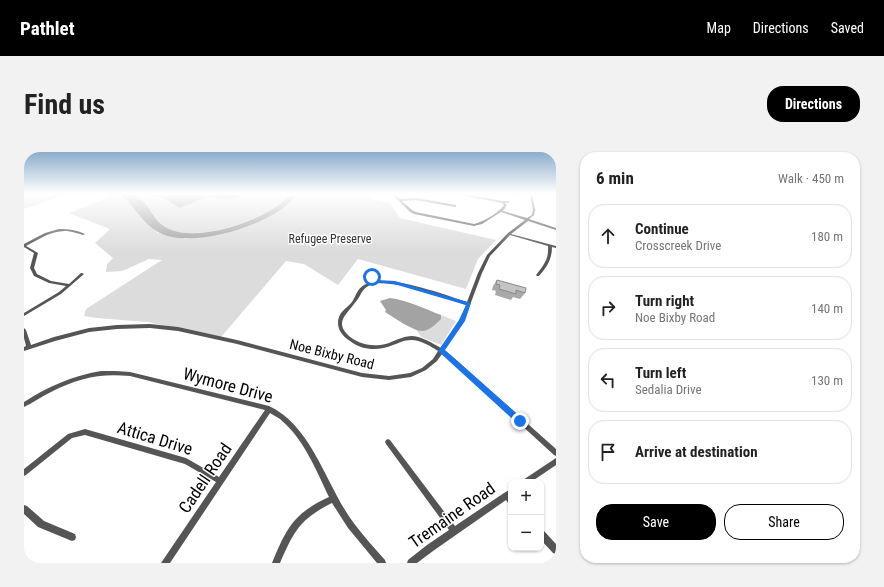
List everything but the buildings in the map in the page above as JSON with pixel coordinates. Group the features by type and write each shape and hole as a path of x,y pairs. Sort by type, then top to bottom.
{"street":[{"path":"416,213 470,225 481,223 497,213"},
{"path":"508,213 556,229"},
{"path":"528,220 534,213"},
{"name":"Noe Bixby Road","path":"26,348 89,330 150,326 178,329 237,342 362,375 389,378 411,375 424,369 435,360 442,351 462,321 486,260 509,234 528,220"},
{"path":"24,245 63,228 83,234"},
{"path":"509,234 556,247"},
{"path":"24,245 36,253 32,268 35,275 50,282 70,285"},
{"path":"538,275 549,261 550,245"},
{"path":"24,315 55,296 82,274"},
{"path":"469,304 395,282 374,279 362,287 354,301 344,312 340,320 340,327 342,332 354,342 367,346 385,346 404,339 413,338 423,341 442,351 556,453"},
{"path":"24,330 26,348"},
{"name":"Wymore Drive","path":"24,405 50,389 86,376 107,372 130,374 269,409 283,418 295,430 334,498 359,536 382,563"},
{"name":"Cadell Road","path":"165,563 269,409"},
{"name":"Attica Drive","path":"24,473 78,431 186,461 220,481"},
{"path":"388,442 454,531"},
{"path":"529,479 556,461"},
{"name":"Tremaine Road","path":"411,563 454,531 508,497"},
{"path":"276,563 289,534 297,523 306,514 334,498"},
{"path":"24,509 41,524 72,537"},
{"path":"544,537 556,550"}],"green space":[{"name":"Refugee Preserve","path":"69,213 139,213 158,233 186,239 253,223 268,213 397,213 400,218 496,240 478,259 466,289 358,259 338,285 304,264 286,261 221,337 147,322 84,316 86,309 162,260 149,259 122,271 106,272 107,264 113,258 95,243 110,229"},
{"path":"152,213 265,213 233,226 215,231 198,233 182,233 169,229 157,220"},
{"path":"441,315 456,321 441,345 421,337 416,329 423,331 441,319"}],"shaded area":[{"path":"138,213 152,213 159,222 169,229 182,233 198,233 216,231 251,220 265,213 275,213 253,224 232,231 211,236 191,238 172,237 158,232"},
{"path":"390,298 409,303 441,315 441,319 427,330 422,331 414,329 385,312 386,310 380,301"}],"route":[{"path":"372,277 376,281 395,282 469,304 462,321 442,351 520,421"}]}
